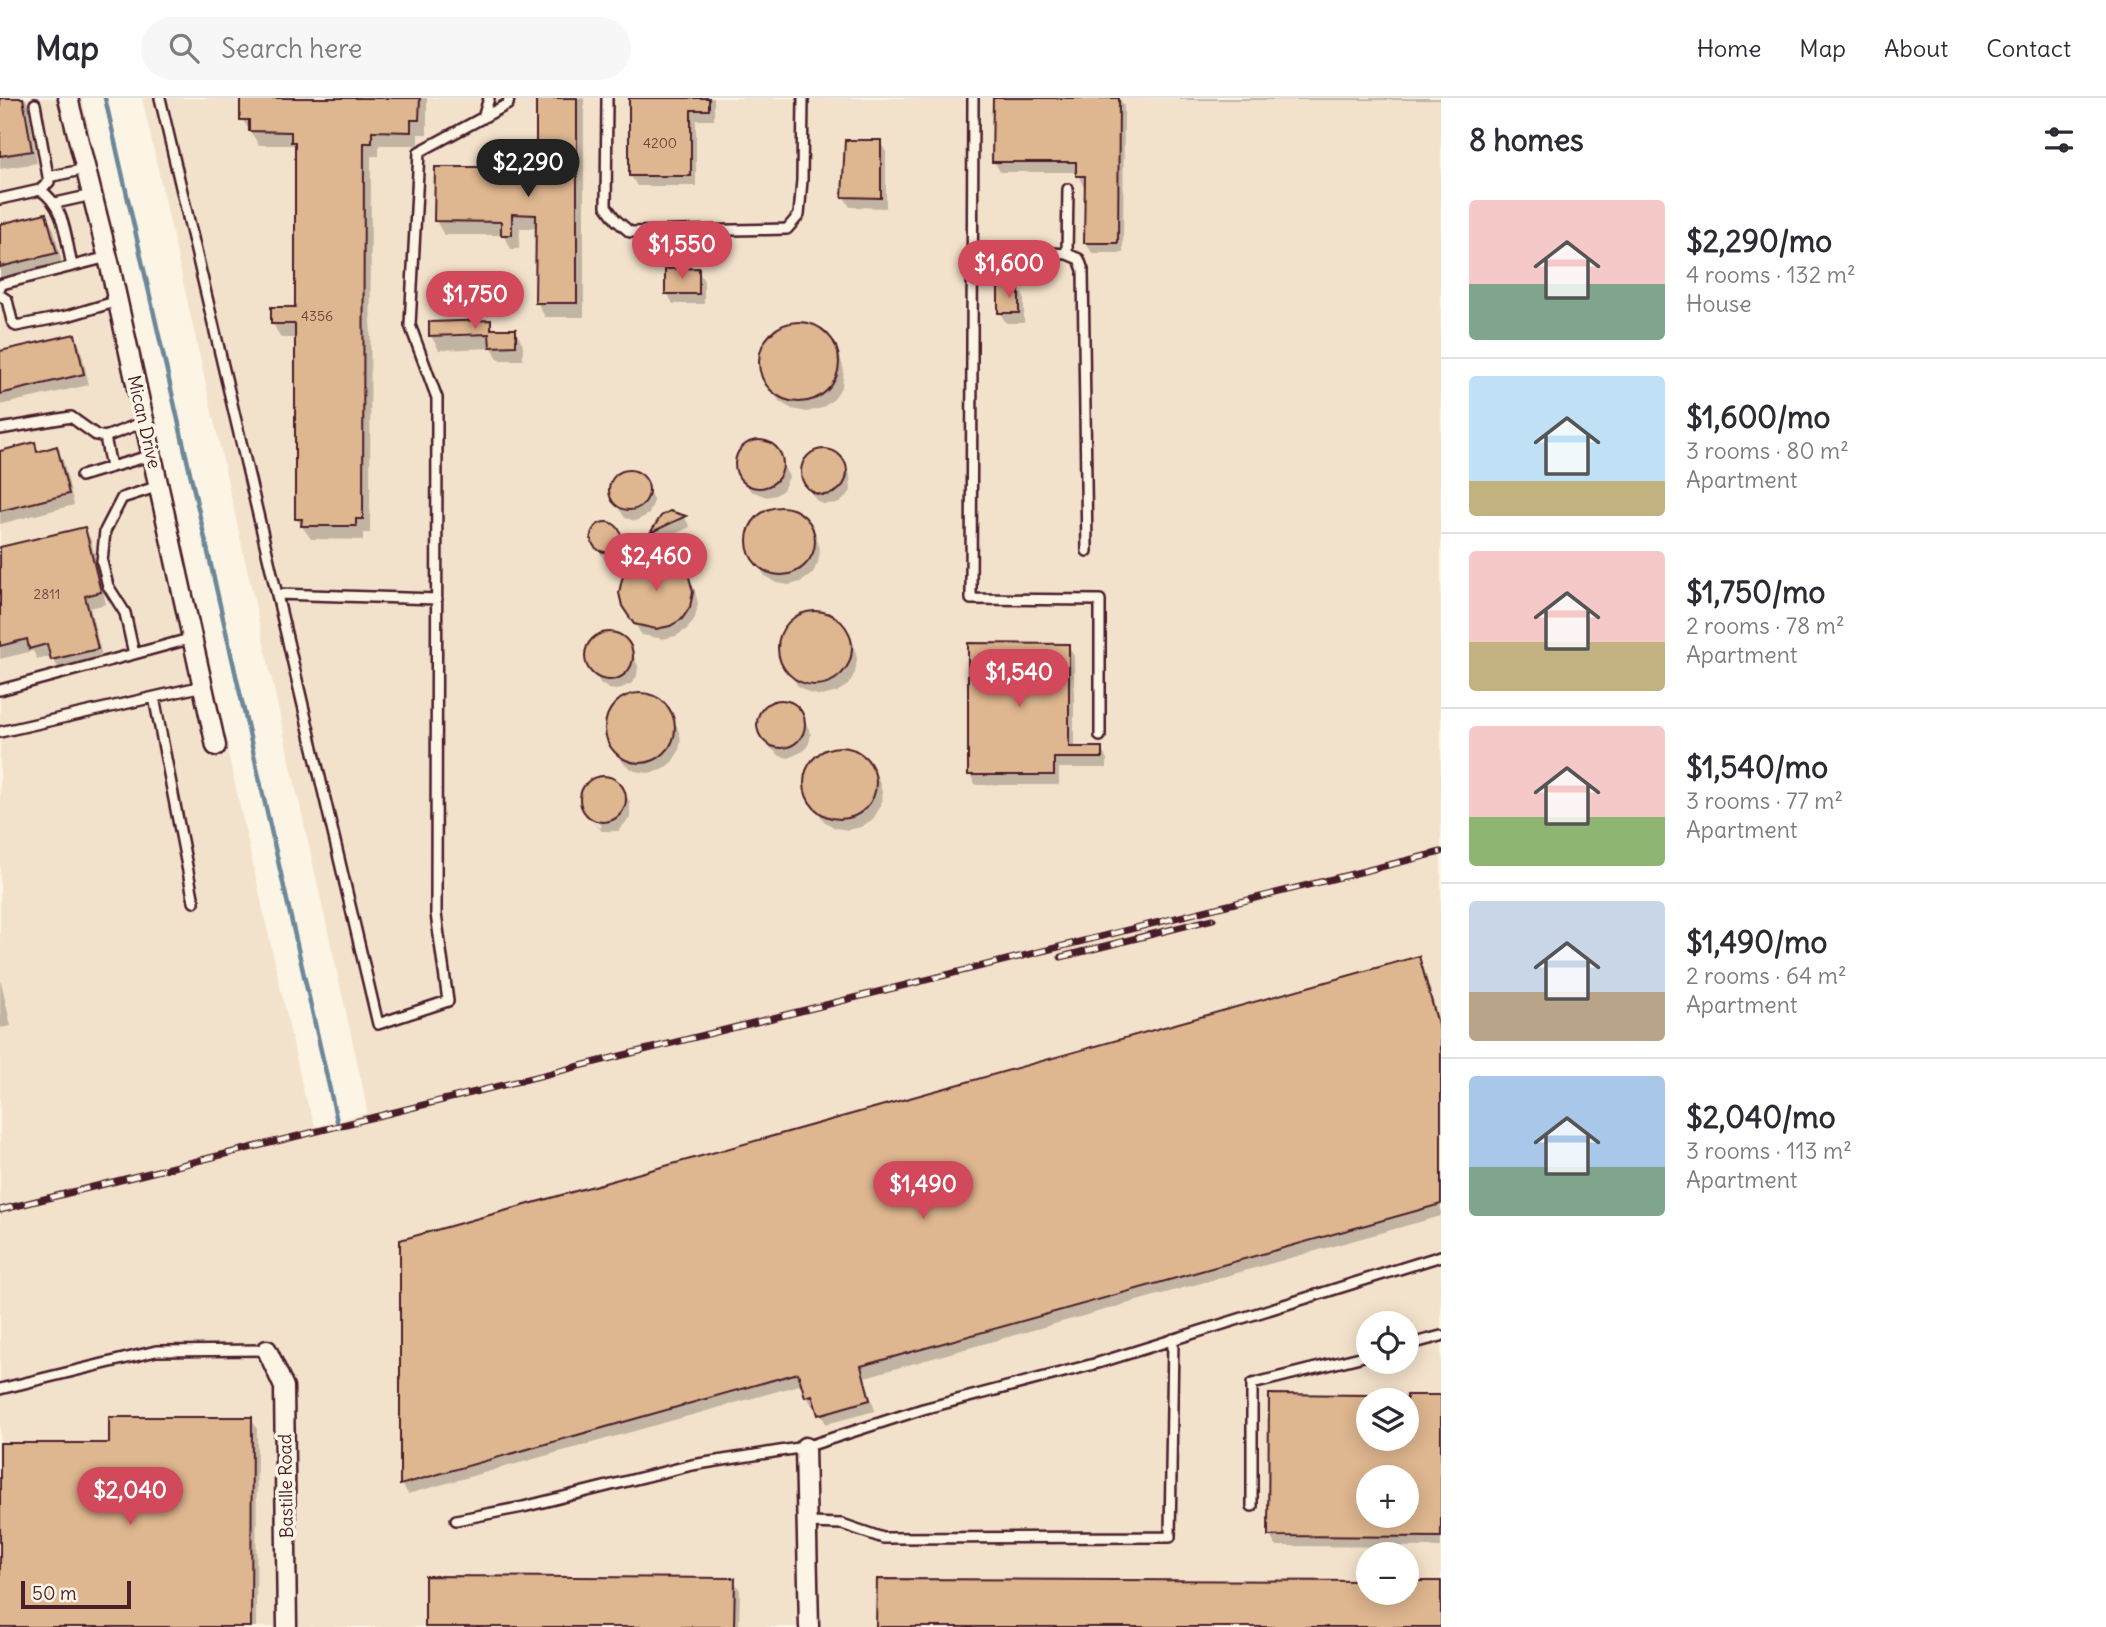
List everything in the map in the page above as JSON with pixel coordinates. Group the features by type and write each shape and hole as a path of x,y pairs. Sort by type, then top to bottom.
{"street":[{"name":"Mican Drive","path":"68,98 108,257 216,746"},
{"name":"Bastille Road","path":"267,1350 284,1387 287,1627"},
{"path":"806,1447 809,1627"}],"lane":[{"path":"160,98 378,1024 448,1001 436,914 437,398 410,325 419,152 508,104 509,98"},
{"path":"483,118 489,98"},
{"path":"607,98 606,206 616,220 630,232 788,229 799,215 803,98"},
{"path":"973,98 971,599 1100,600 1100,736"},
{"path":"0,198 40,190 49,182 35,104"},
{"path":"48,177 86,169"},
{"path":"1067,254 1068,189"},
{"path":"40,190 51,196 56,203 72,267"},
{"path":"56,203 92,195"},
{"path":"972,248 1067,254 1079,259 1083,270 1087,551"},
{"path":"108,257 2,284 0,293 7,300 12,321 16,326 67,316 118,301"},
{"path":"0,429 71,416 96,435 105,437 144,422"},
{"path":"105,437 111,467"},
{"path":"81,476 152,455"},
{"path":"134,654 125,613 108,586 102,562 104,531 122,498 159,486"},
{"path":"276,594 437,599"},
{"path":"0,690 193,638"},
{"path":"0,732 203,686"},
{"path":"154,697 194,902"},
{"path":"456,1520 523,1507 692,1465 806,1447 923,1409 1098,1363 1441,1256"},
{"path":"1419,1342 1441,1336"},
{"path":"807,1524 842,1524 883,1538 1170,1537 1173,1339"},
{"path":"0,1390 156,1351 267,1350"},
{"path":"1252,1506 1252,1384 1356,1358"}],"shaded area":[{"path":"0,98 82,98 304,1093 316,1127 367,1113 364,1093 142,98 1441,98 1441,1627 0,1627"}],"building":[{"path":"0,98 23,98 32,151 0,156"},
{"path":"240,98 420,98 419,120 411,120 411,132 372,131 372,143 364,143 363,519 356,519 356,526 301,526 302,519 295,519 295,324 271,324 271,307 295,307 295,142 291,142 291,132 249,131 249,120 240,120"},
{"path":"536,98 577,98 577,303 535,303 536,215 512,214 512,235 501,235 501,222 434,221 435,167 512,167 512,174 536,174"},
{"path":"629,98 709,98 709,110 691,110 691,176 629,176"},
{"path":"993,98 1119,98 1118,243 1084,243 1085,176 1076,176 1076,162 992,162"},
{"path":"845,140 881,140 881,198 842,197"},
{"path":"46,213 57,253 0,267 0,224"},
{"path":"699,268 699,294 665,294 665,269"},
{"path":"998,286 1019,286 1019,313 998,313"},
{"path":"491,320 491,329 516,329 516,346 490,347 489,334 429,336 429,322"},
{"path":"799,322 814,325 827,334 836,347 839,362 836,377 827,390 814,399 799,402 784,399 771,390 762,377 759,362 762,347 771,334 784,325"},
{"path":"75,334 84,374 0,394 0,351"},
{"path":"759,440 776,447 783,464 776,481 759,488 742,481 735,464 742,447"},
{"path":"35,442 37,452 57,446 69,494 0,511 0,451"},
{"path":"824,449 840,456 847,472 840,488 824,495 808,488 801,472 808,456"},
{"path":"629,470 637,471 643,476 648,482 648,498 643,504 637,509 629,510 621,509 615,504 610,498 609,490 610,482 615,476 621,471"},
{"path":"781,507 794,510 805,517 812,528 815,541 812,554 805,565 794,572 781,575 768,572 757,565 750,554 747,541 750,528 757,517 768,510"},
{"path":"670,511 686,516 650,533 661,516"},
{"path":"606,522 617,526 621,537 617,548 606,552 595,548 591,537 595,526"},
{"path":"85,527 101,592 85,596 98,649 51,660 47,644 29,649 27,639 0,646 0,547"},
{"path":"663,555 681,566 689,577 693,592 690,607 682,619 670,626 656,629 634,624 622,606 619,593 622,579 629,567 642,559"},
{"path":"815,611 836,617 846,627 852,648 846,669 836,679 815,685 794,679 784,669 778,648 784,627 794,617"},
{"path":"609,632 626,639 633,656 626,673 609,680 592,673 585,656 592,639"},
{"path":"968,643 1069,644 1069,747 1102,747 1102,758 1054,758 1054,775 968,775"},
{"path":"640,693 665,703 675,728 665,753 640,763 615,753 605,728 615,703"},
{"path":"781,700 798,707 805,724 798,741 781,748 764,741 757,724 764,707"},
{"path":"847,747 866,757 874,769 874,797 866,809 854,817 833,819 814,809 806,797 804,776 814,757 826,749"},
{"path":"603,776 619,783 626,799 619,815 603,822 587,815 580,799 587,783"},
{"path":"1419,956 1441,1035 1441,1204 861,1366 870,1400 818,1415 812,1395 805,1397 798,1373 400,1485 400,1240"},
{"path":"1269,1394 1356,1395 1356,1451 1419,1451 1419,1395 1441,1395 1441,1537 1268,1536"},
{"path":"109,1417 252,1417 251,1627 0,1627 0,1443 109,1443"},
{"path":"425,1576 735,1578 734,1627 425,1627"},
{"path":"877,1579 1356,1581 1356,1605 1419,1605 1419,1581 1441,1581 1441,1627 876,1627"}],"waterway":[{"path":"105,98 337,1121"}],"railway":[{"path":"0,1210 1441,852"},
{"path":"1061,957 1213,919"}]}
